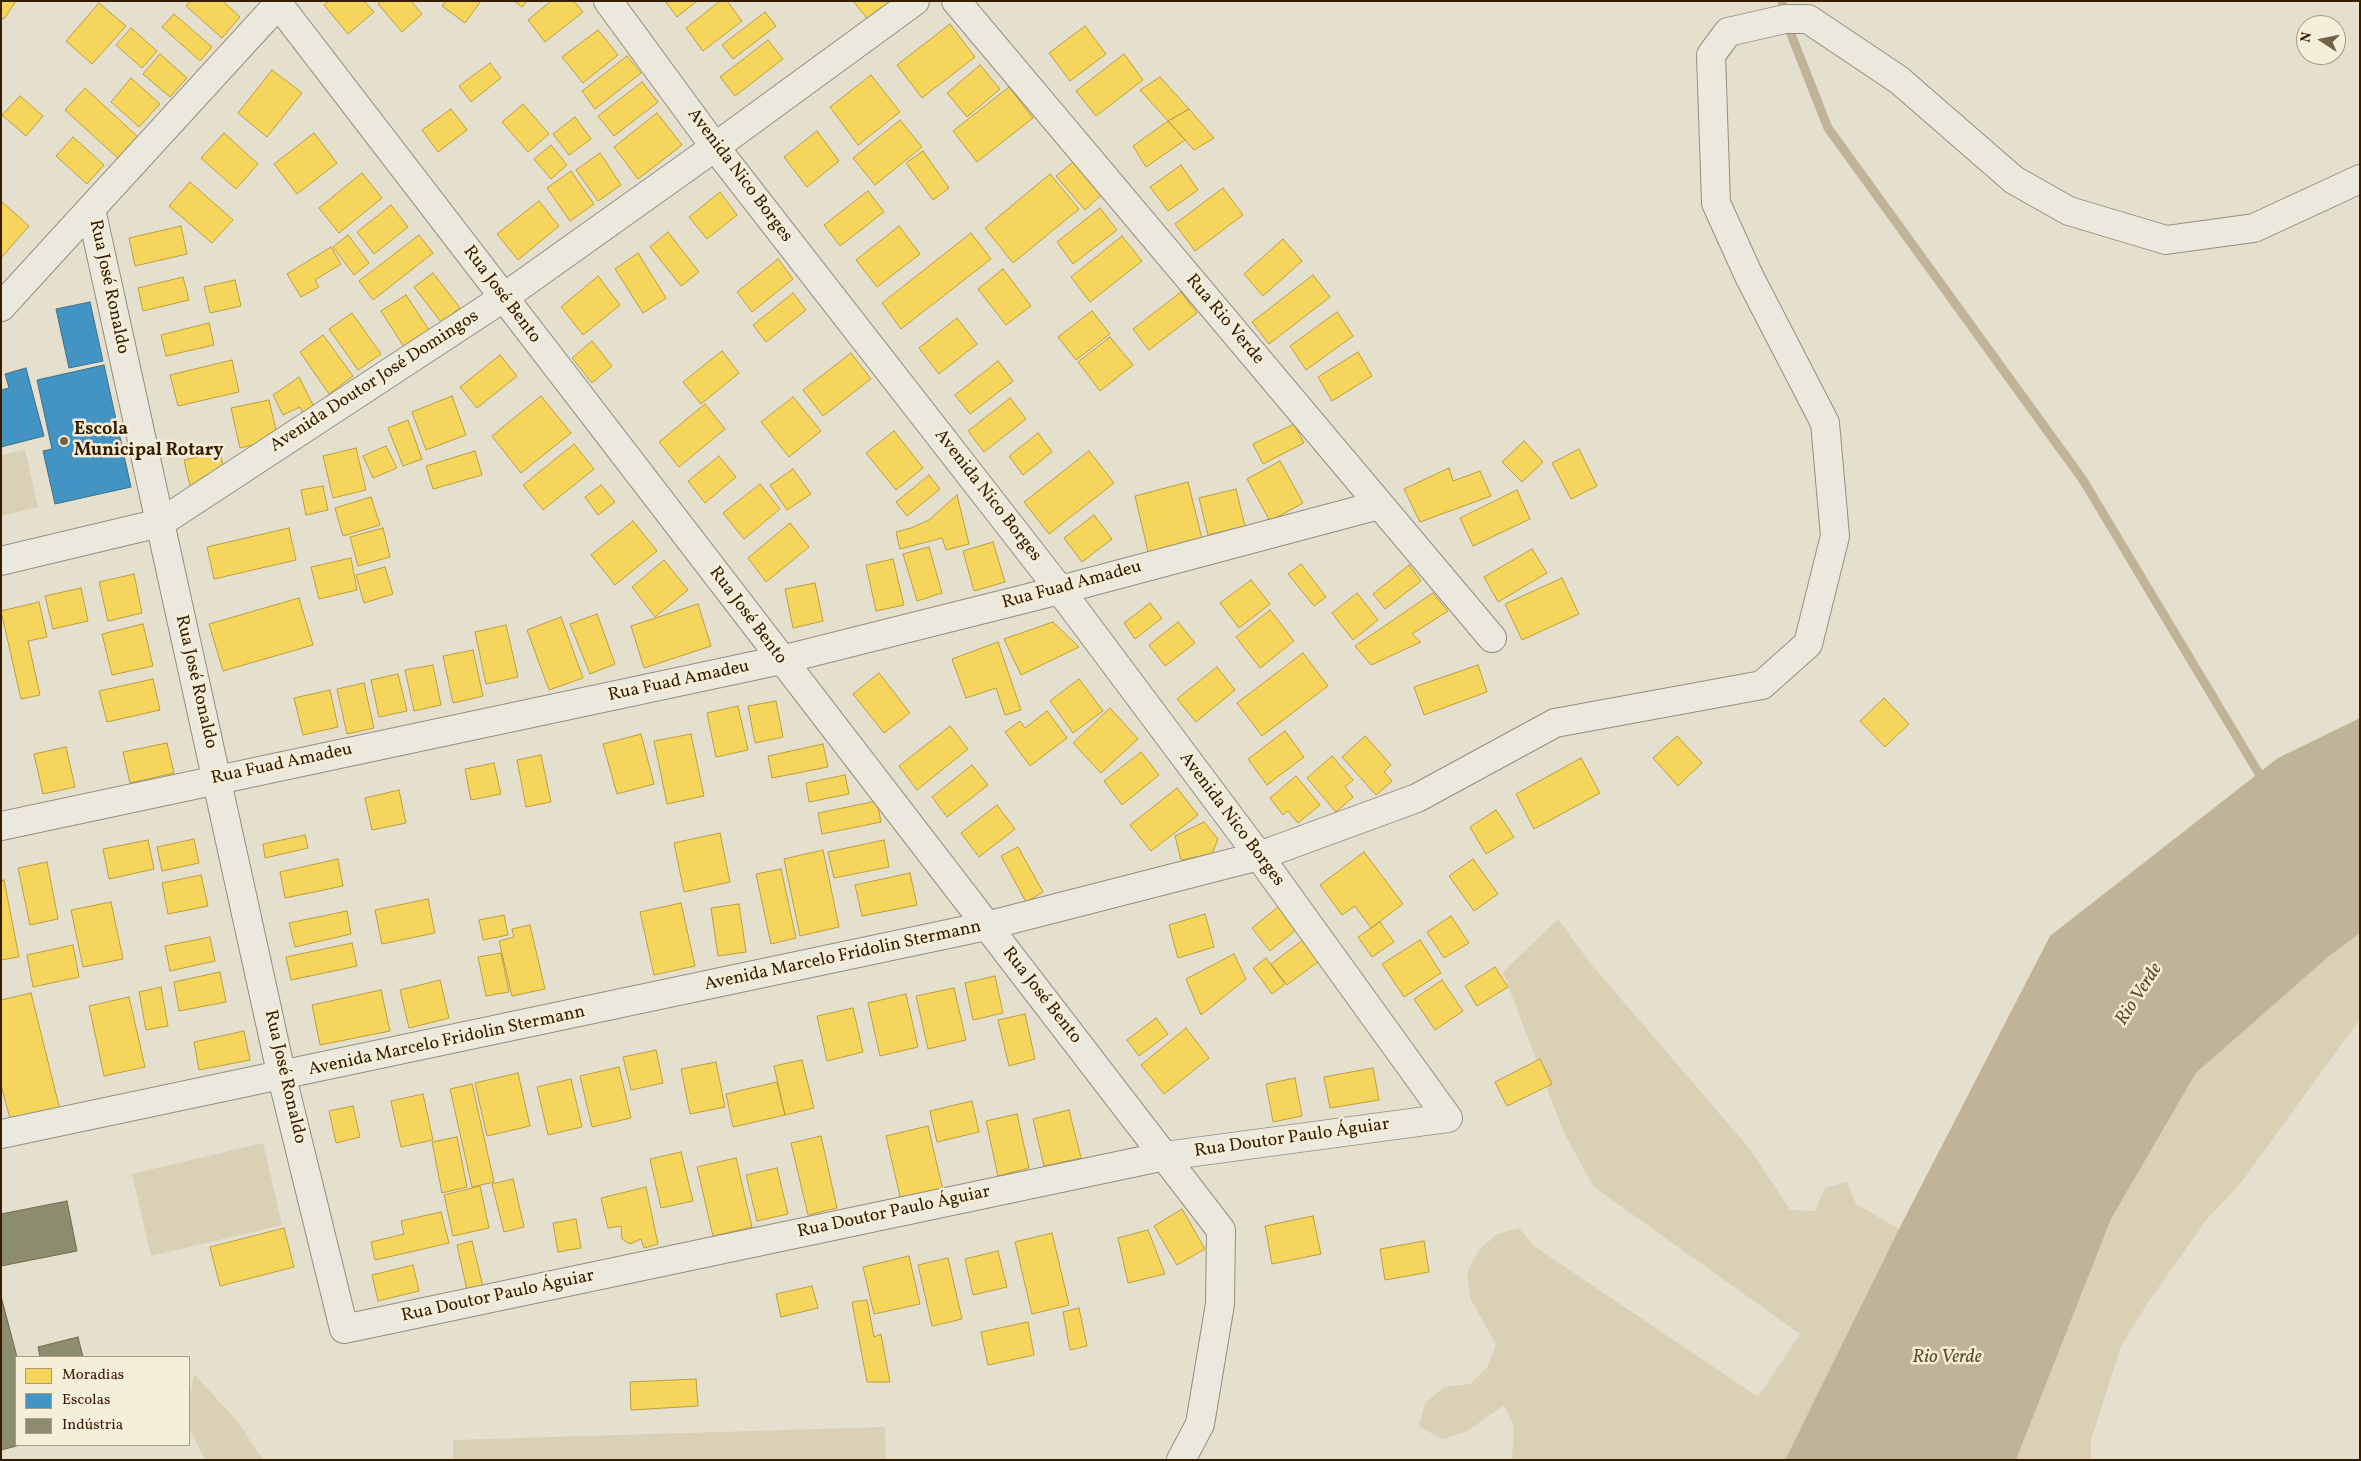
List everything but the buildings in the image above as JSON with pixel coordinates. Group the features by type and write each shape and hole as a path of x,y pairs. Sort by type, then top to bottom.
{"street":[{"name":"Avenida Nico Borges","path":"608,1 715,147 1060,590 1259,856 1448,1118"},
{"name":"Avenida Doutor José Domingos","path":"1,561 160,523 503,298 915,1"},
{"name":"Rua Rio Verde","path":"956,1 1492,638"},
{"path":"1,307 279,2"},
{"name":"Rua José Bento","path":"279,2 503,298 1165,1156 1220,1230 1220,1304 1200,1424 1181,1460"},
{"name":"Avenida Marcelo Fridolin Stermann","path":"1,1134 986,926 1259,856 1417,798 1555,723 1659,702 1762,685 1808,644 1834,536 1825,423 1749,276 1716,203 1711,56 1728,32 1785,18 1808,19 1899,80 2014,180 2069,211 2166,240 2254,228 2360,179"},
{"name":"Rua José Ronaldo","path":"91,209 282,1076 344,1330"},
{"name":"Rua Fuad Amadeu","path":"1,826 781,660 1060,590 1379,505"},
{"name":"Rua Doutor Paulo Águiar","path":"344,1330 1165,1156 1448,1118"}],"shaded area":[{"path":"25,450 38,507 1,516 1,455"},
{"path":"1558,919 1590,963 1749,1148 1790,1210 1815,1211 1825,1188 1847,1182 1856,1204 1899,1229 1785,1460 1512,1460 1514,1427 1504,1405 1466,1432 1443,1439 1419,1427 1425,1403 1444,1387 1470,1384 1488,1366 1496,1344 1471,1300 1467,1273 1479,1250 1497,1234 1519,1228 1534,1246 1758,1397 1800,1334 1594,1187 1564,1133 1503,972"},
{"path":"2360,933 2360,1019 2240,1184 2207,1219 2149,1301 2121,1346 2091,1440 2091,1460 2016,1460 2111,1219 2196,1073 2329,955"},
{"path":"263,1143 282,1225 151,1256 132,1174"},
{"path":"194,1374 238,1422 263,1460 205,1460 190,1429 190,1396"},
{"path":"885,1427 886,1460 453,1460 453,1440"}],"water":[{"name":"Rio Verde","path":"2360,718 2360,933 2329,956 2196,1073 2111,1219 2016,1460 1785,1460 1899,1229 2050,936 2278,758"}],"waterway":[{"path":"1782,1 1785,19 1828,128 2083,480 2264,782"}],"place":[{"name":"Escola Municipal Rotary","path":"64,441"}]}
